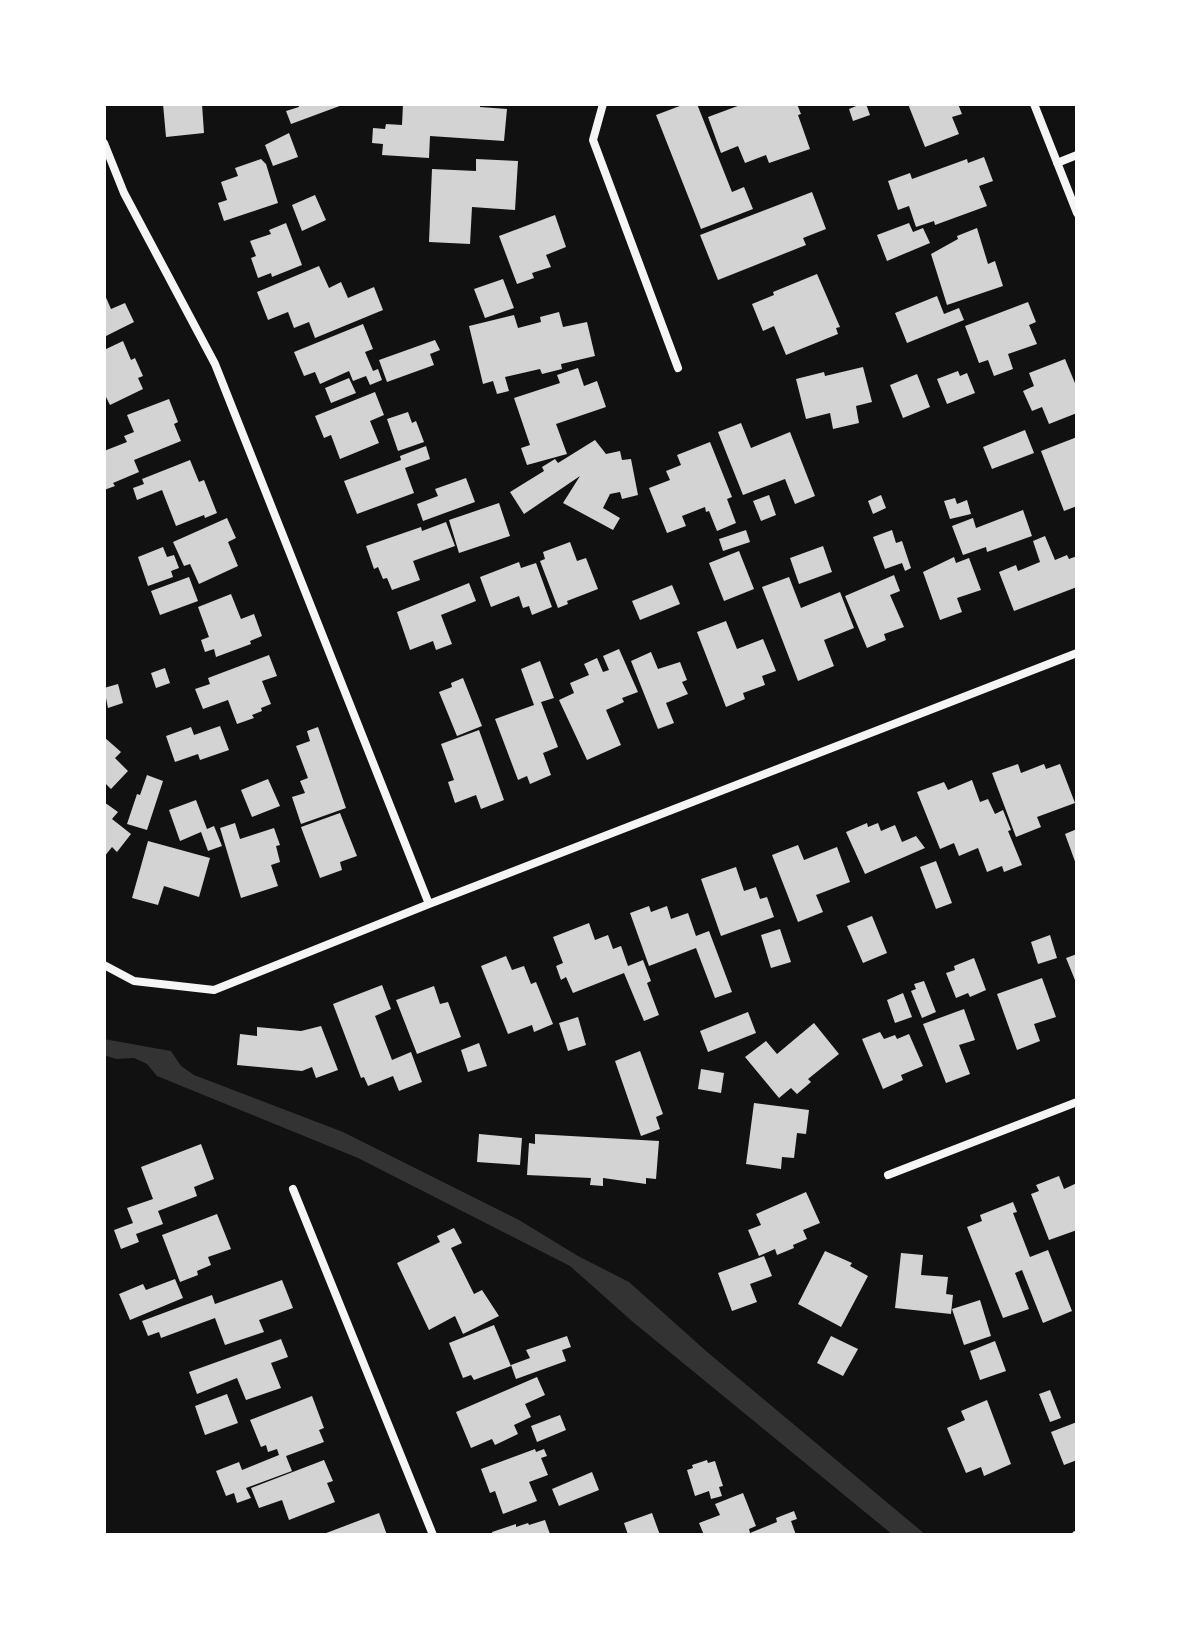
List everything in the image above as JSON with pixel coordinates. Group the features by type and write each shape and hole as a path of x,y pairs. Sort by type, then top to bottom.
{"street":[{"path":"603,104 593,140 678,368"},
{"path":"1034,104 1077,213"},
{"path":"104,143 124,193 215,364 429,904"},
{"path":"1057,163 1077,155"},
{"path":"104,965 134,981 214,990 1077,653"},
{"path":"888,1175 1077,1102"},
{"path":"293,1189 433,1535"}],"shaded area":[{"path":"104,1039 171,1051 181,1066 194,1075 343,1132 519,1220 629,1282 706,1351 926,1535 893,1535 633,1322 570,1266 358,1158 157,1076 147,1064 134,1058 116,1059 104,1055"}],"building":[{"path":"163,104 202,104 204,133 166,137"},
{"path":"298,104 345,104 291,124 286,111 299,107"},
{"path":"403,104 480,104 480,107 507,109 504,141 430,136 429,158 382,155 383,144 372,143 373,128 385,129 386,124 402,125"},
{"path":"685,104 697,104 732,192 744,187 753,209 701,229 656,115"},
{"path":"743,104 797,104 810,149 769,163 766,155 745,163 738,146 721,153 708,117"},
{"path":"866,104 870,115 853,121 849,109"},
{"path":"908,104 958,104 962,114 952,117 959,134 925,147"},
{"path":"289,133 298,157 273,166 265,145"},
{"path":"984,157 993,181 979,186 987,206 935,225 934,221 916,227 909,206 898,210 888,181 910,173 912,179 967,159 968,163"},
{"path":"261,159 266,164 278,203 224,221 218,203 227,200 221,182 238,176 235,168"},
{"path":"476,159 518,161 515,210 472,207 470,244 429,242 432,169 476,171"},
{"path":"812,192 826,229 803,238 806,245 718,280 700,235"},
{"path":"315,195 326,220 302,231 292,205"},
{"path":"555,215 566,247 546,255 551,267 532,273 534,278 517,284 499,236"},
{"path":"286,223 302,265 272,277 271,273 258,278 251,258 256,256 250,241 271,234 269,230"},
{"path":"909,223 913,232 923,228 930,243 887,261 877,235"},
{"path":"977,228 988,264 995,261 1003,286 947,305 931,254 958,239 957,236"},
{"path":"319,266 329,288 341,282 348,298 374,287 383,310 315,338 309,322 294,328 288,312 268,320 257,292"},
{"path":"817,274 840,327 836,328 838,334 786,355 774,326 763,331 752,304"},
{"path":"503,279 514,308 485,318 474,289"},
{"path":"104,293 111,309 125,303 134,322 104,337"},
{"path":"937,296 944,314 959,308 964,320 907,343 895,313"},
{"path":"1028,302 1036,322 1029,325 1037,344 1008,354 1013,369 994,376 988,360 979,363 965,326"},
{"path":"559,312 563,327 587,322 595,356 561,364 562,369 542,374 540,369 505,377 509,391 497,394 493,381 483,384 469,326 514,315 518,328 541,322 540,317"},
{"path":"363,324 373,349 365,352 373,371 378,369 382,380 370,385 366,376 353,381 349,371 320,384 315,372 304,376 294,352"},
{"path":"435,340 440,350 430,354 434,365 387,382 379,360"},
{"path":"123,341 131,360 135,358 143,376 138,378 143,389 110,405 104,398 104,350"},
{"path":"1065,359 1077,388 1077,413 1049,424 1042,407 1032,411 1023,391 1034,386 1029,373"},
{"path":"863,367 872,402 856,406 859,423 833,429 830,413 806,419 796,379"},
{"path":"578,368 584,386 597,381 606,407 556,424 567,454 527,465 521,448 530,445 514,398 560,383 557,375"},
{"path":"958,371 960,376 967,373 975,393 947,404 937,379"},
{"path":"917,374 930,407 903,418 890,385"},
{"path":"349,378 356,393 331,403 325,388"},
{"path":"375,392 384,415 370,421 379,443 340,459 331,435 324,438 315,416"},
{"path":"169,399 181,441 134,460 139,472 104,490 104,451 127,442 124,436 134,432 127,415"},
{"path":"408,412 412,423 416,421 424,442 398,451 387,419"},
{"path":"741,423 751,448 790,432 815,496 795,504 785,479 743,495 718,432"},
{"path":"1025,430 1034,453 992,469 983,447"},
{"path":"1077,437 1077,506 1064,511 1041,451"},
{"path":"595,440 606,454 620,451 622,460 631,459 638,495 622,499 620,492 610,494 603,508 620,518 613,530 563,503 580,476 524,514 510,492 544,471 542,467 555,459 558,463"},
{"path":"710,442 732,497 727,499 736,523 717,531 705,507 682,516 686,526 667,533 649,488 670,480 666,471 681,465 677,455"},
{"path":"426,446 430,459 405,468 414,493 357,514 344,481 401,460 400,456"},
{"path":"190,460 199,482 204,480 217,513 176,526 162,490 137,500 133,488 144,484 142,479"},
{"path":"466,478 475,502 423,521 417,504 438,496 435,489"},
{"path":"769,495 776,515 761,521 753,501"},
{"path":"881,495 886,508 873,514 868,501"},
{"path":"955,498 957,504 967,500 971,514 950,519 944,501"},
{"path":"499,503 510,536 459,553 449,520"},
{"path":"1023,510 1032,536 987,552 986,547 963,555 952,526 973,518 976,528"},
{"path":"227,518 236,538 228,542 238,566 199,584 190,564 184,566 173,542"},
{"path":"446,522 455,546 413,561 420,580 392,590 378,567 374,569 366,546"},
{"path":"746,530 750,542 723,551 719,539"},
{"path":"892,530 896,543 902,541 911,568 905,571 902,563 885,569 873,537"},
{"path":"1045,536 1055,560 1067,555 1069,559 1077,556 1077,587 1014,611 999,572 1016,565 1018,571 1040,562 1033,541"},
{"path":"570,542 577,561 586,558 598,589 567,601 568,604 558,608 540,561 545,559 543,552"},
{"path":"823,546 832,572 799,584 790,558"},
{"path":"163,547 167,557 174,555 179,568 171,571 173,577 148,586 138,557"},
{"path":"739,551 754,589 724,601 709,563"},
{"path":"954,557 956,563 969,558 981,590 957,598 962,612 940,620 923,572"},
{"path":"519,562 521,568 536,563 552,607 532,615 529,606 523,608 519,596 491,607 480,577"},
{"path":"894,575 900,591 890,595 904,627 884,634 886,640 867,648 845,596"},
{"path":"189,577 198,601 160,615 151,591"},
{"path":"789,577 801,608 840,592 854,628 824,640 834,666 798,681 762,587"},
{"path":"469,583 476,601 441,615 452,644 436,650 433,641 410,650 397,612"},
{"path":"672,585 680,604 640,620 632,601"},
{"path":"231,594 241,619 254,614 262,636 250,641 251,644 216,657 214,649 205,652 201,640 209,637 198,607"},
{"path":"726,621 737,649 763,639 776,671 762,676 765,685 743,693 745,699 726,707 697,632"},
{"path":"619,649 638,692 622,698 624,702 606,710 621,745 587,760 559,700 574,693 570,683 589,675 584,664 597,658 603,672 609,670 603,656"},
{"path":"651,652 658,669 680,662 687,680 682,682 688,694 666,703 674,723 658,729 631,661"},
{"path":"269,655 277,676 262,681 271,704 252,715 254,718 237,724 228,700 203,709 195,689 210,684 208,678"},
{"path":"540,661 554,698 541,702 558,747 543,753 551,775 530,784 527,776 518,780 495,719 534,705 521,669"},
{"path":"165,668 170,683 156,688 151,673"},
{"path":"463,678 482,726 457,736 439,692"},
{"path":"118,684 123,703 108,708 104,688"},
{"path":"220,726 229,750 200,760 198,754 175,762 166,736 191,727 194,735"},
{"path":"318,727 346,808 301,824 292,797 305,793 300,781 308,778 296,746 310,741 307,731"},
{"path":"479,730 504,800 481,809 476,795 455,803 448,782 454,780 441,744"},
{"path":"104,737 121,752 115,758 128,771 111,789 104,782"},
{"path":"1018,764 1021,773 1044,764 1046,769 1060,764 1075,803 1037,817 1041,827 1016,837 992,773"},
{"path":"147,775 163,781 147,830 127,824"},
{"path":"268,779 280,806 252,817 241,790"},
{"path":"972,780 980,802 988,799 995,814 1003,810 1022,865 1004,872 1002,866 987,872 978,848 959,856 954,843 940,849 917,792 944,782 948,790"},
{"path":"196,800 207,829 214,826 222,846 208,851 201,832 180,841 169,810"},
{"path":"104,802 118,812 112,819 131,834 117,852 112,847 104,857"},
{"path":"340,813 357,856 340,862 342,870 320,878 301,827"},
{"path":"235,823 240,839 274,828 280,845 276,846 280,862 271,865 278,886 241,898 220,828"},
{"path":"867,823 868,827 878,823 881,831 895,825 902,842 916,836 925,848 865,874 846,832"},
{"path":"1077,829 1077,867 1065,834"},
{"path":"148,841 210,858 199,897 164,886 158,905 132,898"},
{"path":"798,845 804,860 837,847 850,882 816,895 823,912 798,922 772,855"},
{"path":"936,861 952,903 936,909 920,867"},
{"path":"736,867 744,891 756,887 760,899 767,897 774,917 721,936 701,879"},
{"path":"649,906 651,912 667,906 671,919 688,913 696,936 709,931 732,992 715,998 696,948 649,966 630,913"},
{"path":"872,916 887,953 863,963 847,926"},
{"path":"589,923 595,940 608,935 613,949 621,946 628,966 643,960 651,981 647,983 659,1015 644,1021 624,973 573,993 566,977 561,980 556,966 563,963 553,937"},
{"path":"780,929 791,962 771,968 761,935"},
{"path":"1050,935 1057,958 1038,964 1031,942"},
{"path":"1077,954 1077,985 1066,958"},
{"path":"506,956 512,970 524,966 531,984 536,982 553,1024 534,1032 532,1025 508,1034 481,966"},
{"path":"974,958 986,990 970,997 968,993 956,998 946,973"},
{"path":"1042,978 1056,1017 1034,1024 1040,1041 1017,1050 997,994"},
{"path":"924,981 936,1012 922,1018 911,991 916,989 914,984"},
{"path":"382,985 391,1009 375,1016 392,1060 411,1052 422,1082 399,1091 393,1076 368,1086 364,1077 361,1078 333,1004"},
{"path":"434,986 440,1004 448,1002 461,1037 417,1054 396,1000"},
{"path":"903,993 912,1017 895,1023 887,1000"},
{"path":"964,1009 975,1040 959,1045 970,1074 946,1083 923,1024"},
{"path":"748,1012 756,1033 708,1052 700,1031"},
{"path":"578,1017 586,1045 568,1051 559,1023"},
{"path":"814,1023 839,1054 808,1079 811,1082 797,1094 791,1088 779,1098 745,1057 766,1041 777,1054"},
{"path":"321,1026 338,1070 316,1078 312,1067 302,1071 237,1065 240,1034 257,1036 257,1027 301,1031"},
{"path":"880,1032 884,1039 895,1035 897,1039 909,1034 923,1066 901,1075 903,1080 883,1089 862,1039"},
{"path":"479,1043 487,1066 468,1072 461,1050"},
{"path":"640,1051 663,1114 656,1117 660,1129 641,1136 615,1061"},
{"path":"701,1069 724,1073 721,1093 698,1089"},
{"path":"754,1103 809,1110 806,1134 797,1133 794,1158 782,1157 781,1169 746,1164"},
{"path":"479,1134 522,1138 520,1165 477,1162"},
{"path":"535,1134 659,1141 656,1179 646,1178 646,1184 603,1178 603,1186 590,1185 591,1178 527,1175 529,1143 535,1144"},
{"path":"201,1144 214,1179 194,1187 197,1196 158,1211 163,1224 136,1234 139,1242 121,1249 114,1230 133,1223 127,1208 153,1199 141,1167"},
{"path":"1059,1176 1064,1189 1077,1183 1077,1230 1049,1240 1031,1194 1039,1191 1036,1185"},
{"path":"806,1192 820,1223 803,1230 807,1239 793,1245 794,1248 777,1255 775,1249 759,1256 748,1230 761,1225 756,1214"},
{"path":"1013,1202 1017,1212 1013,1213 1030,1257 1048,1250 1072,1311 1043,1323 1022,1270 1015,1273 1029,1309 1003,1318 967,1227 982,1221 980,1215"},
{"path":"217,1214 231,1249 208,1257 211,1265 197,1271 198,1275 180,1282 162,1235"},
{"path":"454,1228 462,1243 451,1248 474,1294 482,1290 499,1316 463,1334 455,1316 429,1330 397,1263 440,1242 437,1236"},
{"path":"825,1251 852,1263 850,1266 868,1276 841,1327 798,1304"},
{"path":"901,1253 923,1255 921,1275 948,1277 946,1294 953,1295 951,1314 895,1308"},
{"path":"764,1256 772,1276 750,1284 757,1302 732,1311 718,1273"},
{"path":"175,1279 183,1298 130,1320 119,1294 143,1284 146,1290"},
{"path":"282,1280 293,1308 259,1320 264,1332 225,1345 215,1318 161,1338 159,1332 148,1336 142,1321 212,1295 215,1304"},
{"path":"980,1300 991,1336 964,1345 952,1309"},
{"path":"494,1325 511,1366 474,1380 471,1375 463,1378 449,1343"},
{"path":"567,1336 571,1347 562,1350 566,1361 516,1379 511,1365 530,1358 526,1350"},
{"path":"831,1336 858,1349 843,1376 817,1363"},
{"path":"281,1339 288,1357 271,1363 281,1388 246,1400 237,1378 197,1394 189,1372"},
{"path":"995,1341 1006,1371 980,1380 970,1351"},
{"path":"537,1377 545,1395 525,1404 531,1417 514,1425 518,1434 495,1445 492,1439 471,1448 456,1412"},
{"path":"1050,1390 1061,1418 1050,1422 1039,1394"},
{"path":"227,1394 238,1423 205,1435 195,1406"},
{"path":"312,1396 324,1428 319,1430 324,1442 286,1456 292,1471 246,1488 251,1498 237,1503 234,1493 226,1496 216,1471 239,1462 242,1470 279,1455 277,1449 268,1452 266,1445 261,1447 250,1420"},
{"path":"987,1400 1011,1464 984,1476 981,1467 966,1473 947,1428 965,1420 961,1411"},
{"path":"560,1415 566,1430 537,1442 531,1426"},
{"path":"1077,1422 1077,1460 1064,1465 1051,1432"},
{"path":"535,1449 536,1452 544,1449 547,1456 541,1458 548,1475 529,1482 537,1501 503,1514 495,1491 490,1493 481,1469"},
{"path":"324,1460 333,1481 327,1483 335,1502 289,1520 282,1500 259,1508 251,1488"},
{"path":"707,1460 708,1463 715,1461 723,1486 719,1487 722,1496 711,1499 709,1491 695,1496 687,1470"},
{"path":"592,1472 599,1490 559,1506 552,1489"},
{"path":"743,1493 756,1526 749,1529 750,1533 794,1511 797,1519 791,1521 796,1535 704,1535 699,1523 720,1515 715,1504"},
{"path":"379,1513 387,1535 321,1535"},
{"path":"652,1513 660,1535 628,1535 624,1523"},
{"path":"545,1520 550,1534 547,1535 493,1535 492,1532 516,1524 516,1527"}]}
